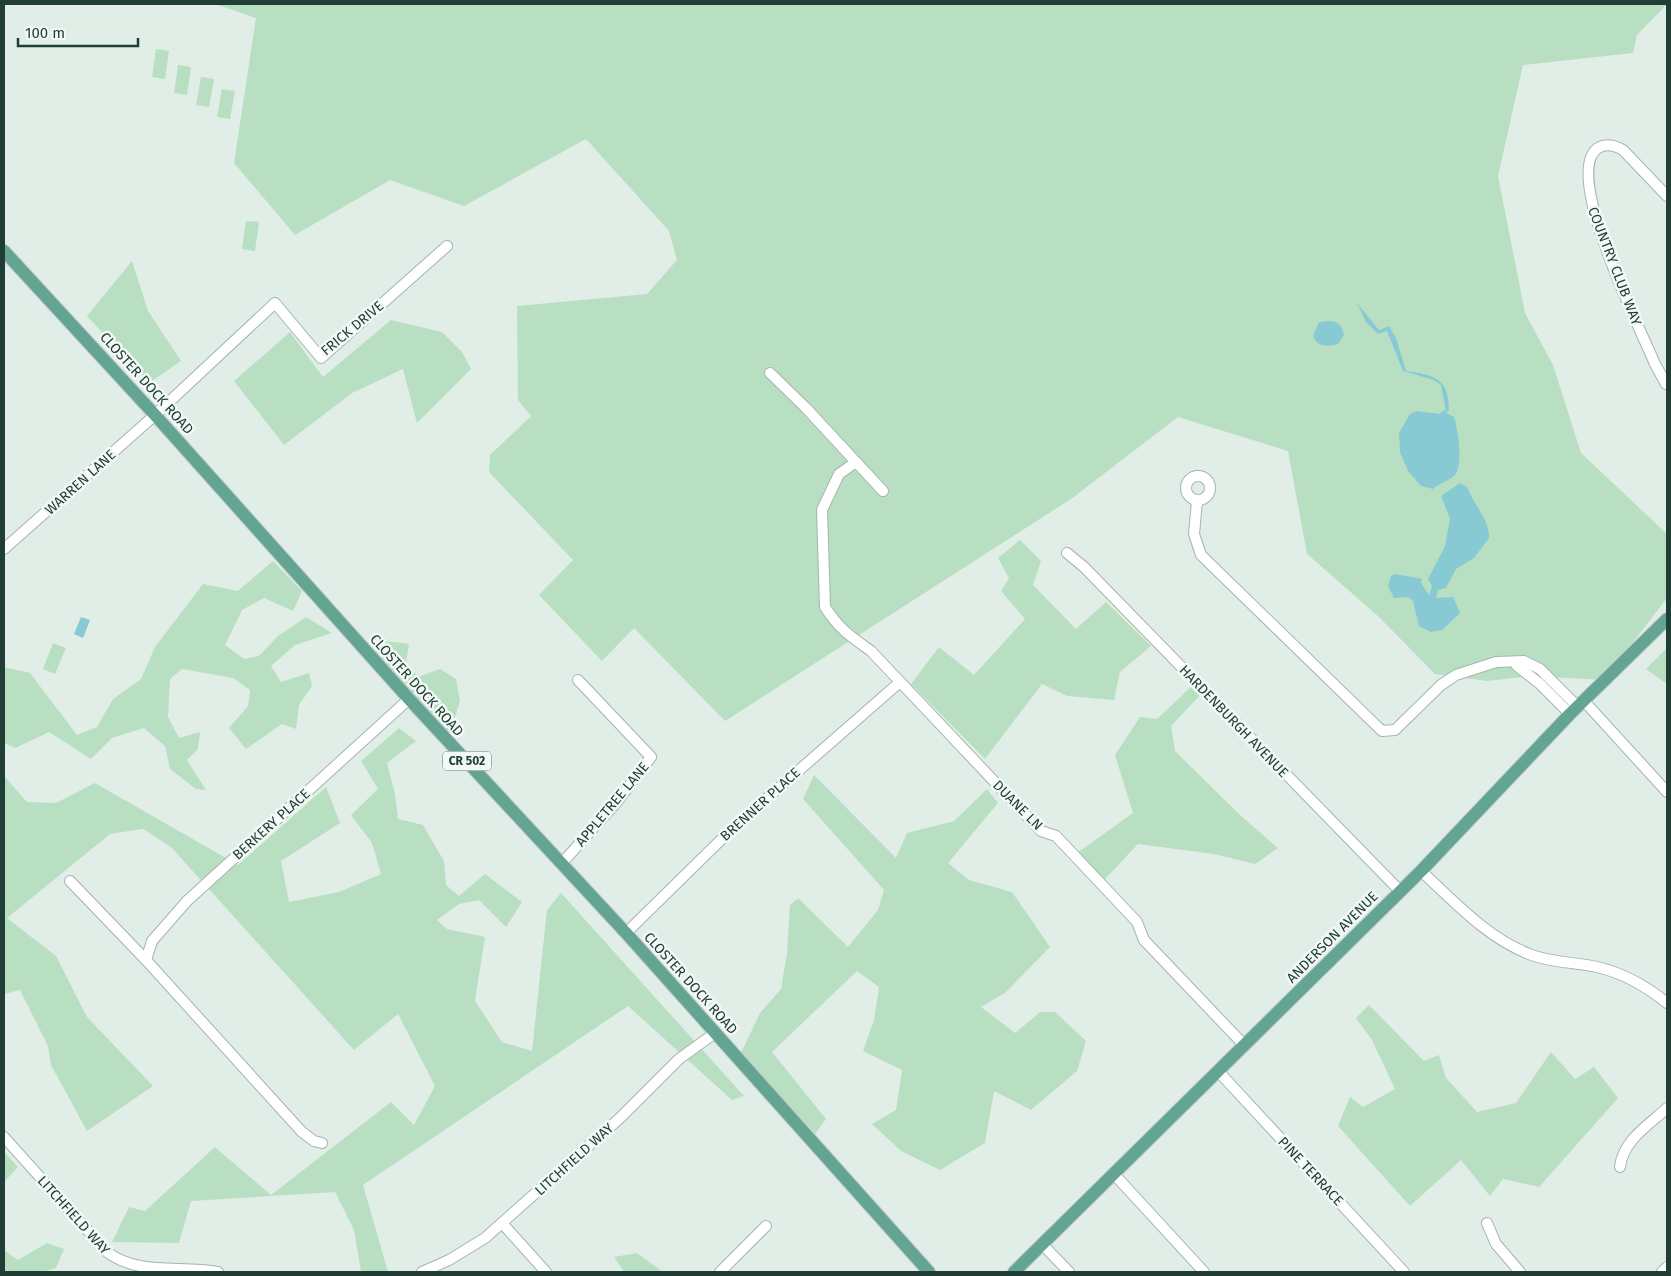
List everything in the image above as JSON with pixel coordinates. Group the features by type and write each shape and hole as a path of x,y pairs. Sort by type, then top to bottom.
{"main road":[{"name":"CLOSTER DOCK ROAD","path":"4,251 156,415 409,699 626,933 929,1272"},
{"name":"ANDERSON AVENUE","path":"1014,1272 1421,871 1577,707 1667,619"}],"street":[{"name":"COUNTRY CLUB WAY","path":"1667,196 1623,150 1609,145 1602,146 1591,154 1588,160 1587,182 1593,212 1626,297 1667,384"},
{"name":"FRICK DRIVE","path":"156,415 275,303 321,358 447,246"},
{"path":"770,373 806,408 883,490"},
{"name":"WARREN LANE","path":"4,549 156,415"},
{"name":"DUANE LN","path":"856,462 839,474 822,510 825,607 833,619 856,643 871,651 1041,831 1056,836 1137,922 1144,940 1244,1045"},
{"path":"1197,501 1194,534 1201,555 1382,731 1395,730 1441,685 1456,675 1496,662 1524,661 1540,669 1577,707 1667,792"},
{"name":"HARDENBURGH AVENUE","path":"1067,553 1084,567 1400,892"},
{"name":"APPLETREE LANE","path":"562,863 616,803 651,757 578,680"},
{"name":"BRENNER PLACE","path":"626,933 734,826 900,682"},
{"name":"BERKERY PLACE","path":"146,960 152,941 187,901 409,699"},
{"path":"1421,871 1478,924 1505,943 1530,955 1551,961 1595,967 1625,976 1641,984 1667,1003"},
{"path":"70,882 146,960 302,1132 314,1141 322,1143"},
{"name":"LITCHFIELD WAY","path":"422,1272 468,1250 502,1223 620,1118 679,1059 715,1033"},
{"name":"PINE TERRACE","path":"1218,1070 1404,1272"},
{"path":"1620,1167 1623,1155 1632,1139 1667,1108"},
{"name":"LITCHFIELD WAY","path":"4,1137 107,1252 121,1263 149,1271 195,1270 218,1272"},
{"path":"1114,1174 1204,1272"},
{"path":"502,1223 546,1272"},
{"path":"1487,1223 1496,1244 1520,1272"},
{"path":"720,1272 766,1226"},
{"path":"1042,1244 1069,1272"},
{"path":"1662,1272 1667,1267"}],"green space":[{"path":"215,4 1667,4 1637,35 1633,53 1523,65 1498,176 1525,313 1553,365 1581,453 1667,534 1667,598 1604,680 1533,676 1487,681 1435,674 1379,617 1307,554 1288,451 1178,417 1071,499 725,721 634,628 602,661 539,595 573,560 489,472 490,455 531,416 518,400 517,306 647,294 677,260 669,231 586,139 464,206 390,180 295,235 234,163 256,18"},
{"path":"156,49 169,51 165,79 152,77"},
{"path":"178,65 191,67 187,95 174,93"},
{"path":"201,77 214,79 209,107 196,105"},
{"path":"222,89 235,91 230,119 217,117"},
{"path":"246,221 259,222 255,251 242,249"},
{"path":"132,261 148,311 181,361 149,383 87,316"},
{"path":"391,320 442,332 462,352 471,369 417,423 403,369 352,393 284,445 234,381 290,332 323,377"},
{"path":"1020,540 1041,561 1033,585 1076,629 1106,602 1151,646 1120,672 1114,700 1067,696 1042,684 985,759 911,684 939,647 974,675 1025,619 1001,591 1009,578 998,558"},
{"path":"273,561 302,591 293,611 264,598 242,610 225,645 244,659 259,656 278,636 306,617 332,633 295,645 271,666 281,682 309,673 312,686 299,705 296,729 282,724 246,749 229,728 248,706 250,690 233,678 182,669 170,679 168,717 179,738 200,732 198,749 187,760 206,790 196,789 170,769 165,746 144,728 112,738 91,759 49,732 15,748 4,743 4,667 30,673 77,735 97,727 113,699 141,679 155,647 203,584 238,591"},
{"path":"385,641 409,644 406,662 418,677 440,669 456,679 460,701 449,735 374,653"},
{"path":"53,643 66,648 55,674 43,669"},
{"path":"1667,648 1667,684 1646,669"},
{"path":"1192,686 1200,695 1171,726 1175,751 1241,816 1278,848 1255,864 1214,854 1138,844 1104,880 1077,853 1133,813 1115,755 1140,717 1157,719"},
{"path":"399,728 416,741 387,763 395,794 398,819 423,825 444,861 446,885 459,896 485,874 522,902 506,927 479,900 459,904 437,920 447,929 485,937 475,1001 502,1042 532,1051 547,910 561,893 744,1096 732,1100 628,1006 363,1185 388,1272 361,1272 354,1230 335,1192 191,1201 179,1243 112,1242 129,1207 145,1211 215,1147 271,1195 391,1102 414,1125 435,1086 398,1014 354,1050 171,847 143,829 110,834 7,918 56,956 87,1017 153,1086 87,1131 51,1065 48,1046 20,990 4,994 4,776 27,802 56,803 95,783 238,865 326,787 340,823 281,861 289,902 339,892 381,874 372,843 351,815 378,789 361,761"},
{"path":"814,775 896,858 907,833 954,821 987,789 998,803 948,863 969,880 1012,892 1050,947 1005,993 981,1007 1015,1033 1040,1012 1055,1012 1086,1041 1077,1071 1031,1110 994,1091 985,1143 940,1170 901,1151 872,1124 896,1110 902,1070 863,1051 874,1020 879,987 857,971 772,1052 826,1119 815,1134 741,1053 760,1013 781,989 787,953 790,905 798,898 848,947 878,910 884,890 803,799"},
{"path":"1369,1005 1424,1061 1439,1055 1446,1078 1477,1112 1516,1103 1551,1052 1575,1079 1594,1067 1618,1098 1539,1187 1503,1179 1490,1196 1461,1160 1410,1206 1338,1126 1350,1097 1363,1107 1395,1089 1372,1040 1356,1018"},
{"path":"4,1152 18,1167 4,1182"},
{"path":"47,1243 64,1249 56,1268 43,1272 4,1272 4,1250 18,1260"},
{"path":"637,1253 663,1272 624,1272 614,1257"}],"water":[{"path":"1357,303 1379,330 1389,326 1396,338 1406,371 1425,374 1438,380 1446,391 1449,410 1446,413 1454,417 1457,430 1459,465 1454,476 1433,489 1421,486 1408,471 1400,452 1399,433 1410,414 1417,411 1440,414 1444,410 1446,412 1441,385 1434,380 1403,371 1387,331 1378,334 1366,322"},
{"path":"1330,321 1340,325 1344,335 1338,344 1327,346 1317,342 1313,336 1319,322"},
{"path":"1460,483 1467,487 1484,518 1489,531 1489,538 1474,558 1456,569 1446,588 1438,590 1436,598 1453,597 1460,613 1442,630 1431,632 1419,626 1413,601 1408,597 1394,598 1388,586 1391,576 1395,574 1422,579 1421,583 1429,595 1432,586 1428,579 1445,546 1450,519 1441,496"},
{"path":"81,617 90,620 83,638 74,634"}]}
